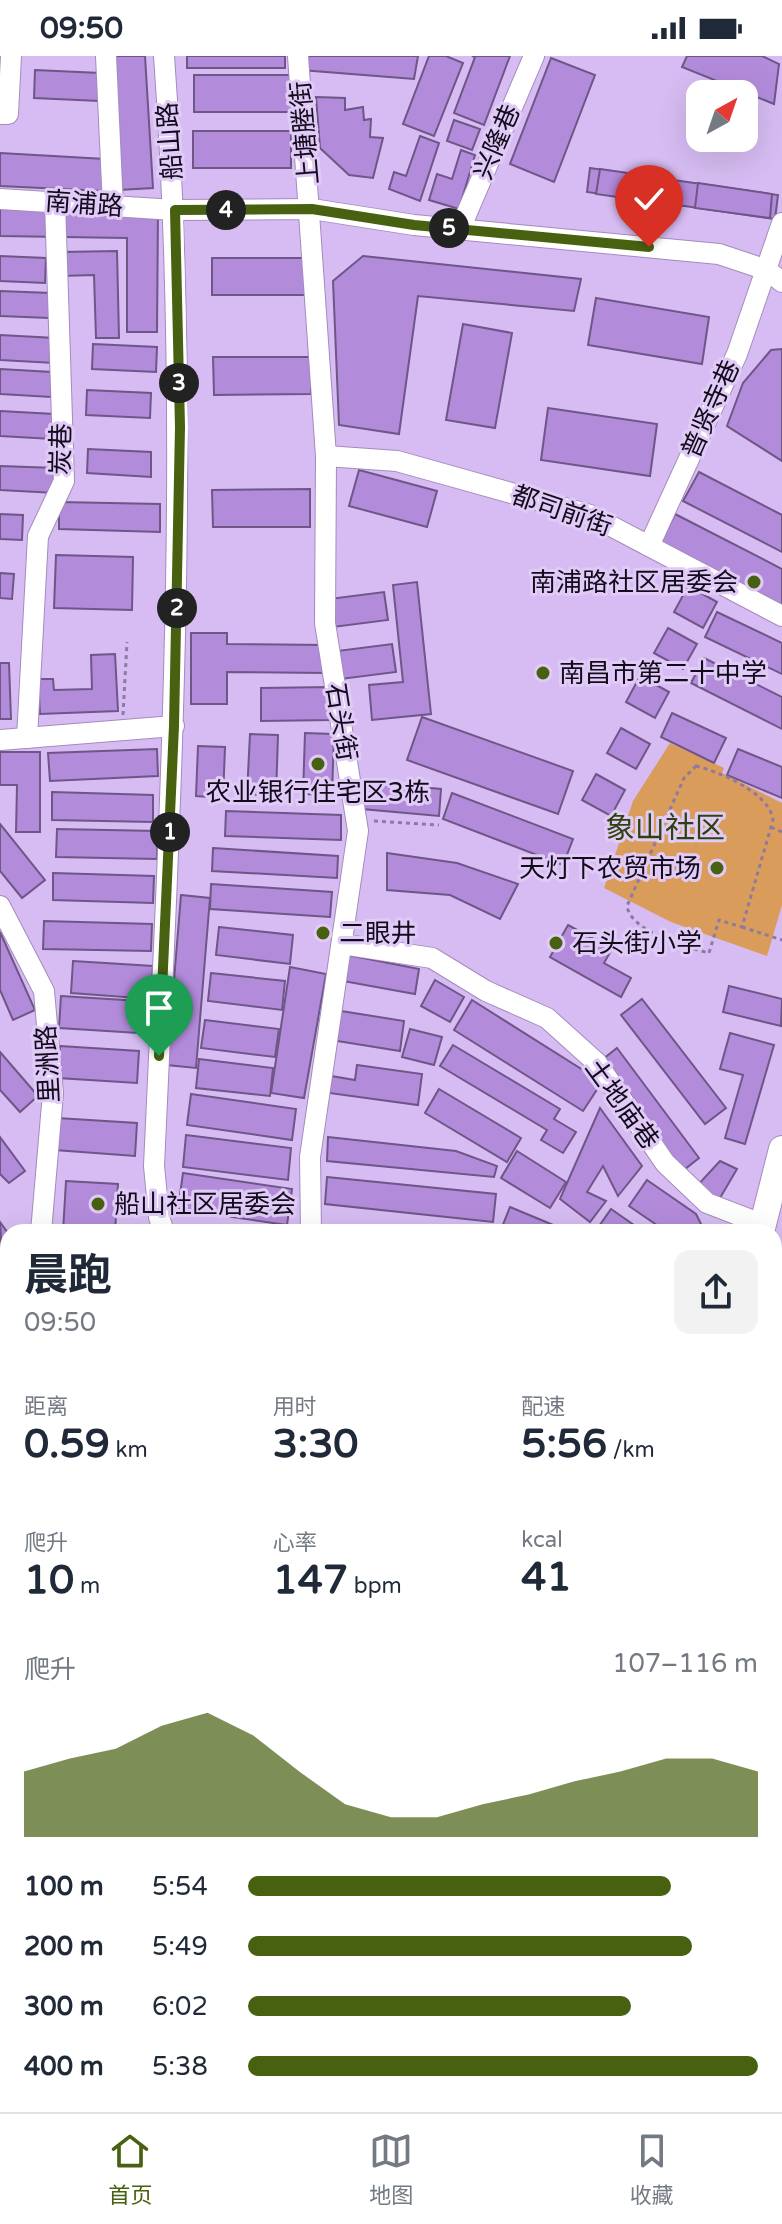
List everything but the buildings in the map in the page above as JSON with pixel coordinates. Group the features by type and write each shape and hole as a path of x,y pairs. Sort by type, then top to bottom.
{"main road":[{"path":"770,1224 782,1149"}],"street":[{"path":"0,114 8,114 11,56"},
{"path":"106,56 113,206"},
{"name":"船山路","path":"161,1224 154,1166 174,726 180,427 175,210 164,56"},
{"name":"上塘塍街","path":"298,56 312,209"},
{"name":"兴隆巷","path":"460,229 534,56"},
{"name":"南浦路","path":"0,199 175,210 312,209 460,229 719,254 775,276"},
{"name":"炭巷","path":"27,738 38,536 64,481 55,202"},
{"name":"石头街","path":"311,1224 310,1157 358,831 325,623 326,456 312,209"},
{"name":"普贤寺巷","path":"649,546 775,276 782,223"},
{"name":"都司前街","path":"326,456 397,461 590,515 782,616"},
{"path":"0,740 174,726"},
{"name":"里洲路","path":"0,906 44,991 53,1093 42,1224"},
{"name":"土地庙巷","path":"342,944 432,958 486,991 547,1018 597,1063 665,1163 707,1203 762,1224"}],"path":[{"path":"122,730 127,642"},
{"path":"742,927 771,827 772,810 766,803 707,769 696,766 689,769 627,906 628,916 679,946 709,953 719,920 782,940"},
{"path":"358,831 371,820 439,825"},
{"path":"771,827 782,832"}],"shaded area":[{"path":"670,743 724,768 722,773 782,803 782,905 767,956 671,922 604,888 633,801"}],"place":[{"name":"南浦路社区居委会","path":"754,582"},
{"name":"南昌市第二十中学","path":"543,673"},
{"name":"农业银行住宅区3栋","path":"318,764"},
{"name":"天灯下农贸市场","path":"717,868"},
{"name":"二眼井","path":"323,933"},
{"name":"石头街小学","path":"556,943"},
{"name":"船山社区居委会","path":"98,1204"}],"district":[{"name":"象山社区","path":"665,828"}],"route":[{"path":"159,1056 174,726 180,427 175,210 312,209 414,225 649,247"}]}
